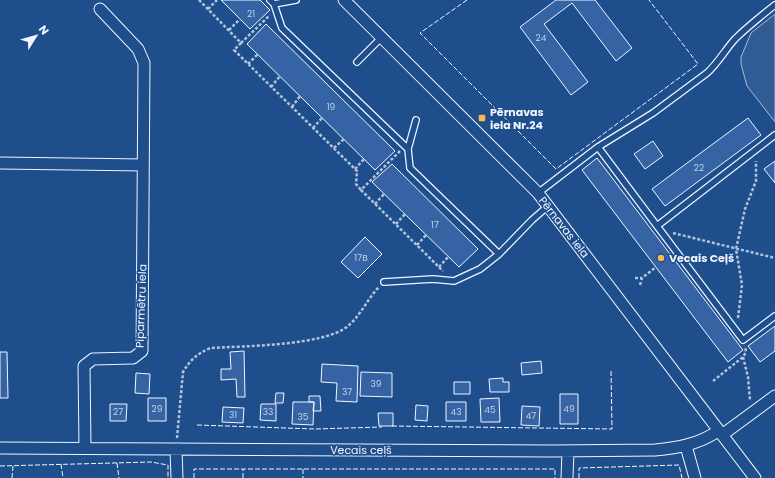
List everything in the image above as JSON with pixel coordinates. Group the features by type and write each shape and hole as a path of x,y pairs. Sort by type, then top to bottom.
{"street":[{"name":"Pērnavas iela","path":"344,0 538,193 755,478"},
{"name":"Piparmētru iela","path":"85,448 84,366 93,359 133,358 142,351 144,63 138,49 100,9"},
{"path":"0,163 143,165"},
{"name":"Vecais ceļš","path":"0,448 568,451 655,450 686,446 720,433 750,415 775,396"},
{"path":"686,446 695,478"},
{"path":"176,449 177,478"},
{"path":"567,478 568,451"}],"lane":[{"path":"296,0 273,5 282,28 407,147"},
{"path":"538,193 598,147 653,113 707,73 751,23 775,5"},
{"path":"357,62 381,38"},
{"path":"416,120 407,147 410,168 499,254"},
{"path":"659,228 775,135"},
{"path":"598,147 743,340 775,316"},
{"path":"384,282 434,279 454,281 480,269 499,254 548,206"}],"path":[{"path":"199,0 241,43"},
{"path":"208,9 217,0"},
{"path":"273,5 234,50 357,171 356,184 361,190 454,281"},
{"path":"229,30 240,19"},
{"path":"248,64 258,54"},
{"path":"271,86 280,76"},
{"path":"292,107 300,96"},
{"path":"313,128 322,118"},
{"path":"334,148 344,139"},
{"path":"361,190 407,147"},
{"path":"736,331 742,285 736,249 745,209 756,181 757,150"},
{"path":"355,169 364,159"},
{"path":"375,204 384,194"},
{"path":"396,224 405,214"},
{"path":"659,228 775,258"},
{"path":"417,245 426,235"},
{"path":"439,267 448,257"},
{"path":"640,285 642,278 656,267"},
{"path":"635,278 642,278"},
{"path":"176,449 183,372 188,362 198,354 210,348 301,341 333,335 348,325 373,293 384,282"},
{"path":"713,381 743,357 746,352 743,340"},
{"path":"743,357 748,378 750,415"}],"shaded area":[{"path":"775,14 775,122 747,86 741,64 741,57 751,33"}],"building":[{"path":"221,0 260,0 270,10 250,29"},
{"path":"556,0 595,0 632,48 616,61 572,3 544,24 588,82 571,95 520,27"},
{"path":"266,24 395,151 375,170 247,44"},
{"path":"748,118 761,135 665,206 652,189"},
{"path":"653,141 663,156 645,169 634,154"},
{"path":"597,158 743,350 728,362 582,170"},
{"path":"775,161 775,183 764,169"},
{"path":"392,164 478,249 459,267 372,182"},
{"path":"365,237 382,254 358,278 341,262"},
{"path":"775,326 775,351 760,362 748,346"},
{"path":"244,351 245,397 237,397 236,379 221,380 221,369 231,369 230,352"},
{"path":"0,352 7,352 8,398 0,398"},
{"path":"541,361 542,373 522,375 521,363"},
{"path":"322,364 358,366 357,402 336,401 337,383 321,382"},
{"path":"361,372 392,373 392,397 360,396"},
{"path":"136,373 150,374 149,394 135,393"},
{"path":"503,378 503,382 509,382 509,392 490,392 489,379"},
{"path":"454,382 470,382 470,394 454,394"},
{"path":"276,393 284,393 283,403 275,403"},
{"path":"560,394 578,394 578,424 560,424"},
{"path":"309,396 320,396 321,411 313,411 314,402 309,402"},
{"path":"148,398 166,398 166,421 148,421"},
{"path":"499,398 500,422 481,422 480,399"},
{"path":"293,402 314,402 313,425 292,424"},
{"path":"446,402 466,402 466,421 446,421"},
{"path":"110,404 127,404 126,421 110,421"},
{"path":"261,404 276,404 276,421 260,420"},
{"path":"416,405 428,406 427,421 415,420"},
{"path":"522,406 540,407 539,426 521,425"},
{"path":"223,407 244,408 243,423 222,422"},
{"path":"378,413 393,413 393,426 379,426"}],"fence":[{"path":"467,0 420,33 556,169 698,64 649,0"},
{"path":"392,426 612,429 611,369"},
{"path":"197,425 315,429 382,427"},
{"path":"0,466 151,462 168,465 168,478"},
{"path":"117,463 119,478"},
{"path":"61,464 63,478"},
{"path":"579,478 579,468 679,465 682,478"},
{"path":"12,478 13,466"},
{"path":"194,478 194,469 555,469 555,478"},
{"path":"243,469 243,478"},
{"path":"303,469 303,478"}],"place":[{"name":"Pērnavas iela Nr.24","path":"482,118"},
{"name":"Vecais Ceļš","path":"661,258"}]}
